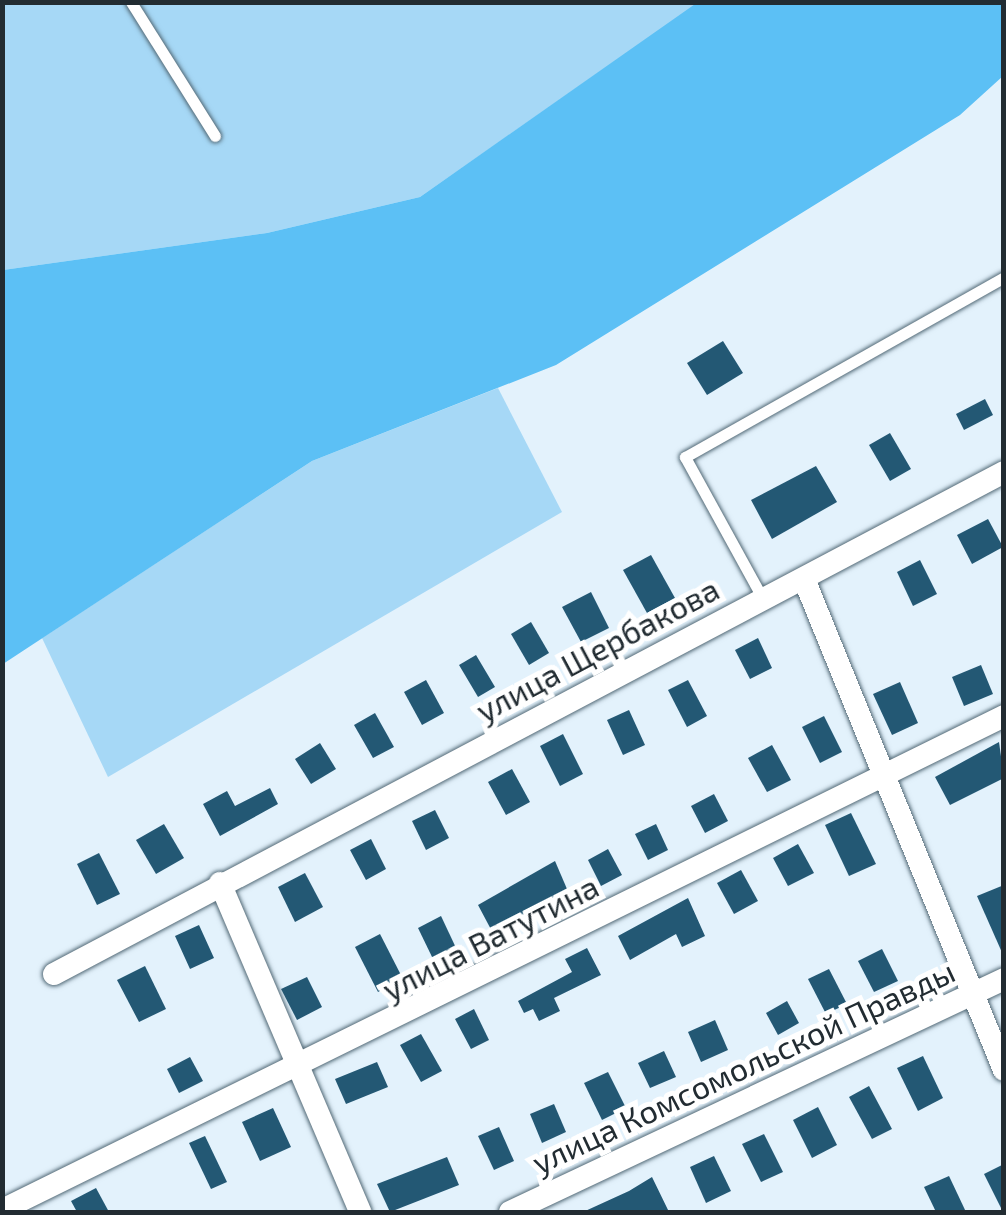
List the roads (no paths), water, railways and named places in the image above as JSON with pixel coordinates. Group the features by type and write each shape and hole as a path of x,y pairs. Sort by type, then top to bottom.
{"street":[{"name":"улица Щербакова","path":"54,974 1004,472"},
{"path":"804,579 1004,1070"},
{"name":"улица Ватутина","path":"2,1210 299,1069 1004,716"},
{"path":"220,884 360,1212"},
{"name":"улица Комсомольской Правды","path":"510,1212 1004,979"}],"lane":[{"path":"130,2 215,136"},
{"path":"763,599 685,457 1004,277"}]}
